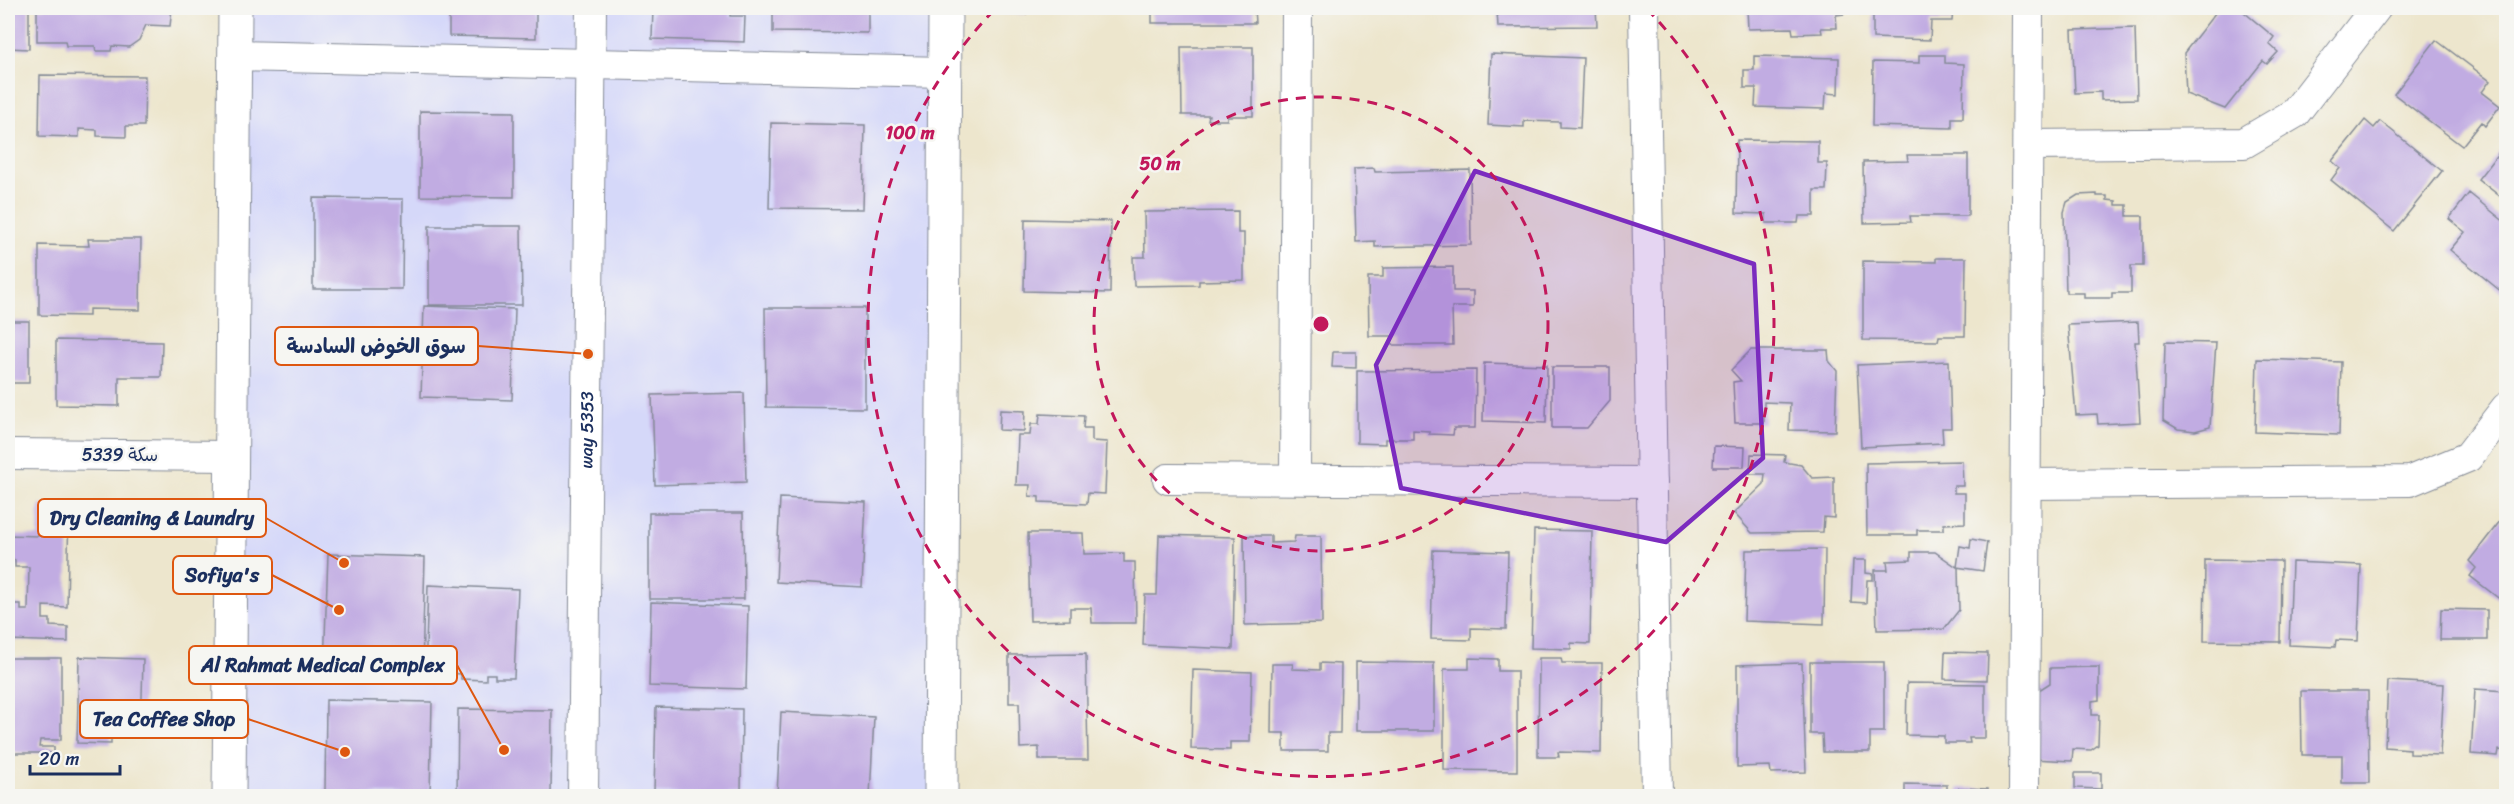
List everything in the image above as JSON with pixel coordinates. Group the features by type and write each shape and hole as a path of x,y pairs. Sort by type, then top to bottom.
{"street":[{"path":"230,796 235,8"},
{"name":"way 5353","path":"583,796 591,8"},
{"path":"941,796 945,8"},
{"path":"1295,479 1297,8"},
{"path":"1644,8 1657,796"},
{"path":"2024,796 2028,8"},
{"path":"2028,145 2244,143 2295,113 2376,8"},
{"path":"234,56 945,72"},
{"path":"2026,484 2410,481 2468,457 2506,408"},
{"name":"سكة 5339","path":"8,454 231,456"},
{"path":"1168,479 1652,482"}],"highlighted area":[{"path":"1475,171 1754,264 1763,458 1666,542 1401,488 1376,365"}],"shaded area":[{"path":"235,8 945,8 941,796 230,796"}],"building":[{"path":"8,8 29,8 29,49 8,48"},
{"path":"37,8 172,8 170,26 146,25 139,40 129,47 112,46 111,51 96,51 95,46 66,46 65,41 37,41"},
{"path":"449,8 536,8 536,38 449,36"},
{"path":"653,8 730,8 730,16 745,16 744,42 652,39"},
{"path":"773,8 868,8 868,33 773,32"},
{"path":"1004,8 1025,8 1026,14 1004,14"},
{"path":"1152,8 1254,8 1255,23 1152,23"},
{"path":"1486,8 1596,8 1597,26 1498,27 1497,11 1486,11"},
{"path":"1747,8 1844,8 1844,14 1836,15 1837,28 1821,28 1822,33 1793,34 1792,28 1748,29"},
{"path":"1873,8 1953,8 1952,21 1931,21 1930,40 1873,38"},
{"path":"2219,8 2239,8 2274,37 2269,44 2278,52 2267,64 2263,61 2225,109 2186,94 2184,53"},
{"path":"2135,28 2137,99 2101,100 2101,92 2075,93 2072,30"},
{"path":"2436,40 2490,81 2482,92 2500,106 2485,126 2481,122 2462,146 2394,94"},
{"path":"1181,47 1253,47 1253,116 1227,116 1227,120 1208,120 1209,115 1182,115"},
{"path":"1491,54 1583,58 1580,128 1560,127 1560,122 1524,121 1524,127 1488,125"},
{"path":"1919,55 1945,55 1945,63 1964,64 1963,118 1952,118 1952,128 1872,126 1873,62 1919,63"},
{"path":"1754,56 1839,58 1838,94 1826,93 1825,109 1755,107 1756,88 1744,88 1744,70 1754,70"},
{"path":"40,75 145,76 144,126 126,126 126,137 97,136 97,130 79,129 79,137 39,136"},
{"path":"420,111 514,112 514,197 420,196"},
{"path":"2365,120 2374,128 2380,121 2442,171 2394,231 2331,180 2340,168 2332,161"},
{"path":"771,123 865,125 863,209 769,208"},
{"path":"1737,140 1818,141 1818,163 1827,163 1826,190 1814,190 1814,216 1799,216 1798,223 1766,223 1766,214 1736,213"},
{"path":"2506,143 2506,201 2478,179"},
{"path":"1907,155 1968,155 1968,216 1910,216 1911,222 1864,223 1863,162 1908,161"},
{"path":"1374,168 1375,172 1470,170 1471,245 1375,247 1375,241 1356,242 1354,169"},
{"path":"2469,193 2506,223 2506,289 2503,293 2450,250 2465,232 2449,219"},
{"path":"2097,194 2097,196 2107,196 2107,200 2116,201 2116,205 2127,205 2127,216 2143,216 2143,266 2131,266 2131,293 2112,293 2112,298 2084,298 2084,293 2066,293 2064,212 2067,202 2078,195"},
{"path":"313,198 403,199 402,289 313,289"},
{"path":"1238,211 1238,233 1244,233 1244,280 1199,281 1199,285 1134,286 1133,257 1145,257 1144,212"},
{"path":"1025,219 1111,221 1110,293 1024,291"},
{"path":"429,226 521,226 522,305 429,305"},
{"path":"88,239 141,239 140,310 89,309 89,316 39,315 39,245 89,246"},
{"path":"1936,258 1966,258 1965,336 1939,336 1938,341 1863,340 1863,261 1936,262"},
{"path":"1453,267 1453,291 1473,291 1473,307 1452,307 1453,345 1392,345 1392,336 1369,336 1368,277 1383,277 1383,268"},
{"path":"424,306 515,309 512,400 421,397"},
{"path":"765,308 865,308 865,408 766,407"},
{"path":"8,321 29,321 29,383 8,383"},
{"path":"2138,322 2139,342 2135,342 2140,422 2098,424 2097,414 2076,415 2068,325"},
{"path":"56,340 162,342 161,377 119,377 119,406 56,405"},
{"path":"2165,342 2216,343 2210,427 2195,431 2178,429 2163,420"},
{"path":"1751,350 1828,350 1829,361 1837,371 1835,431 1789,430 1790,403 1764,402 1764,423 1735,423 1733,382 1741,381 1731,370"},
{"path":"1333,352 1356,352 1356,368 1332,367"},
{"path":"2257,359 2341,362 2339,435 2255,432"},
{"path":"1949,361 1951,428 1942,428 1943,443 1861,447 1857,365"},
{"path":"1484,363 1547,365 1546,423 1483,421"},
{"path":"1552,367 1610,367 1610,401 1587,428 1552,428"},
{"path":"1476,370 1475,428 1454,428 1453,435 1429,434 1429,431 1413,430 1413,439 1385,439 1385,444 1357,443 1357,371"},
{"path":"744,393 746,482 655,485 652,395"},
{"path":"1000,410 1025,411 1024,431 999,430"},
{"path":"1040,414 1084,416 1083,428 1092,428 1092,441 1107,442 1105,494 1088,493 1087,504 1039,502 1039,497 1029,496 1030,485 1016,485 1018,435 1030,435 1031,424 1039,424"},
{"path":"1714,446 1745,447 1744,467 1713,467"},
{"path":"1751,454 1785,455 1784,462 1801,465 1812,478 1834,477 1834,518 1824,517 1823,532 1752,533 1734,513 1764,484 1765,474 1750,474"},
{"path":"1962,461 1963,486 1954,486 1954,493 1965,493 1965,523 1944,524 1944,530 1917,530 1917,535 1867,535 1866,463"},
{"path":"780,498 866,502 862,587 776,582"},
{"path":"39,505 69,506 67,607 43,606 43,619 50,619 50,626 68,627 68,642 8,640 8,604 21,604 21,610 28,610 29,567 15,567 15,560 8,559 8,535 38,536"},
{"path":"649,513 743,513 744,599 649,599"},
{"path":"2504,516 2506,518 2506,604 2470,576 2476,568 2469,561"},
{"path":"1534,530 1592,531 1590,644 1571,643 1571,649 1531,648"},
{"path":"1028,533 1083,533 1084,554 1124,553 1124,562 1135,562 1136,623 1092,623 1091,608 1070,608 1070,620 1030,621"},
{"path":"1159,535 1235,537 1233,649 1143,645 1145,595 1157,595"},
{"path":"1244,536 1271,536 1271,543 1294,542 1295,536 1321,536 1322,623 1245,625"},
{"path":"1971,539 1987,542 1983,571 1957,567 1960,546 1970,548"},
{"path":"1825,549 1824,624 1744,621 1746,550"},
{"path":"1433,550 1508,552 1506,629 1471,628 1471,640 1431,639"},
{"path":"1911,552 1935,552 1958,568 1959,610 1944,629 1877,630 1875,570 1888,570 1887,561 1911,560"},
{"path":"328,554 425,557 422,669 324,666"},
{"path":"1853,560 1866,560 1866,573 1873,574 1873,580 1867,580 1866,603 1851,602"},
{"path":"2205,560 2281,561 2280,642 2204,641"},
{"path":"2292,562 2361,565 2358,641 2336,640 2335,647 2289,645"},
{"path":"428,585 518,589 514,678 495,678 495,674 486,674 486,680 461,679 461,674 448,673 448,679 425,678"},
{"path":"651,602 748,606 746,689 649,686"},
{"path":"2441,609 2487,610 2487,640 2440,640"},
{"path":"1945,652 1988,653 1987,680 1944,679"},
{"path":"1086,654 1088,760 1039,760 1039,747 1020,748 1019,703 1009,703 1009,655"},
{"path":"79,657 143,659 141,735 111,734 111,744 77,743"},
{"path":"8,658 61,658 61,740 40,740 39,747 54,747 54,753 8,753 8,745 11,745 12,739 8,739"},
{"path":"1469,658 1498,659 1498,671 1517,671 1517,771 1444,770 1444,669 1469,669"},
{"path":"1539,658 1561,658 1562,663 1602,663 1601,753 1558,752 1559,757 1538,757"},
{"path":"1356,662 1434,663 1434,731 1356,731"},
{"path":"1810,662 1884,662 1884,732 1870,732 1870,752 1823,752 1822,734 1810,734"},
{"path":"1320,663 1341,664 1340,733 1328,733 1328,751 1284,751 1284,733 1271,733 1272,664 1293,664 1292,669 1320,670"},
{"path":"1802,663 1806,772 1771,773 1770,766 1737,767 1737,665"},
{"path":"2099,667 2099,700 2092,701 2092,715 2099,715 2098,745 2091,750 2073,749 2072,761 2032,759 2039,690 2050,683 2050,668"},
{"path":"1193,670 1252,672 1250,742 1230,742 1230,750 1191,749"},
{"path":"2388,681 2444,684 2440,755 2410,754 2410,749 2385,747"},
{"path":"1907,683 1985,684 1985,738 1969,738 1970,743 1944,743 1944,736 1906,735"},
{"path":"2475,689 2506,691 2506,751 2499,750 2498,756 2471,754"},
{"path":"2301,691 2368,691 2369,783 2342,783 2342,755 2302,755"},
{"path":"326,700 432,702 430,795 325,793"},
{"path":"656,707 742,709 741,795 654,793"},
{"path":"458,709 552,710 551,796 457,796"},
{"path":"781,712 874,717 870,796 777,796"},
{"path":"2075,773 2101,773 2101,789 2075,788"},
{"path":"1905,784 1947,785 1947,796 1905,796"},
{"path":"1959,788 1988,789 1988,796 1959,796"}],"place":[{"name":"سوق الخوض السادسة","path":"588,354"},
{"name":"Dry Cleaning & Laundry","path":"344,563"},
{"name":"Sofiya's","path":"339,610"},
{"name":"Al Rahmat Medical Complex","path":"504,750"},
{"name":"Tea Coffee Shop","path":"345,752"}]}
